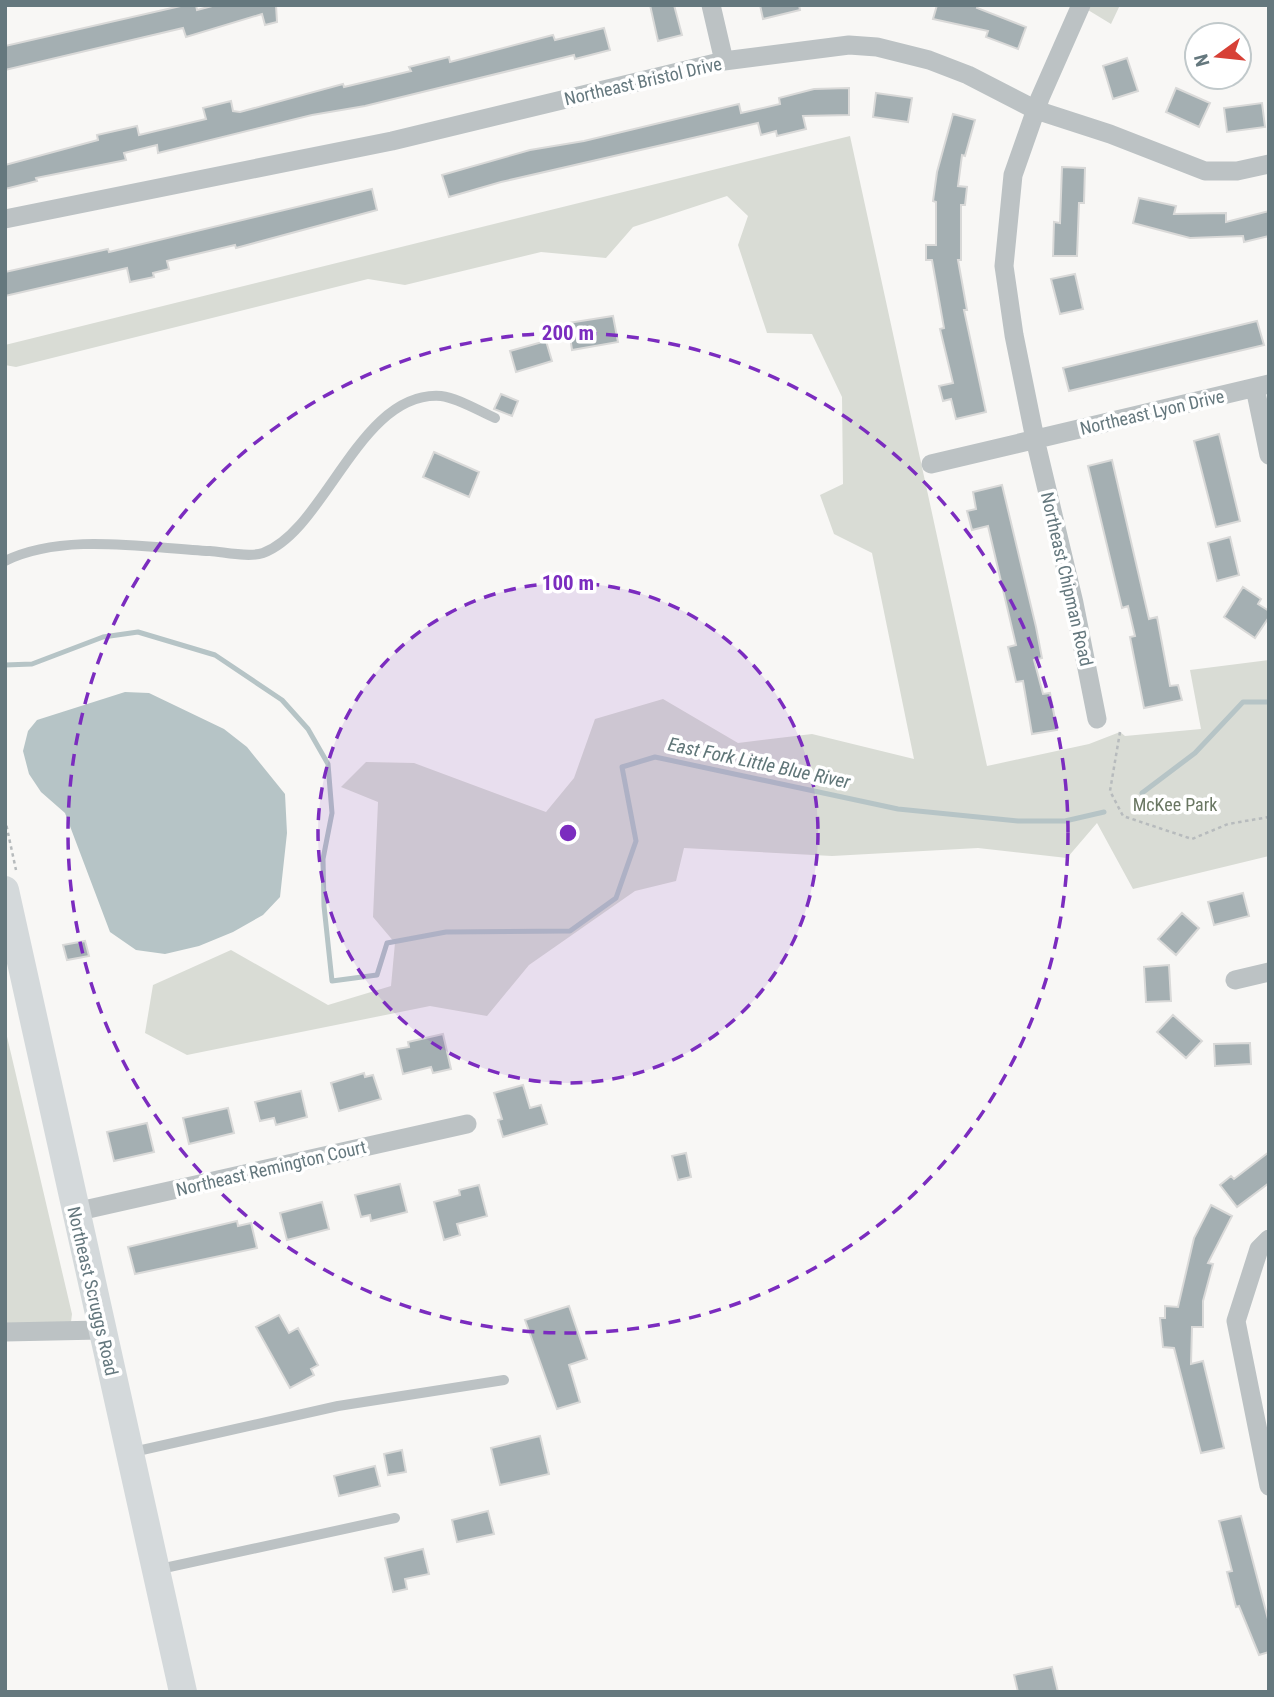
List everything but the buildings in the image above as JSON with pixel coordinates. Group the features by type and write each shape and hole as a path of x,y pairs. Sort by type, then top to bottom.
{"street":[{"path":"711,5 724,61"},
{"name":"Northeast Chipman Road","path":"1081,5 1036,110 1013,175 1004,266 1014,335 1035,439 1074,603 1097,719"},
{"name":"Northeast Bristol Drive","path":"5,219 392,141 724,61 849,45 877,47 929,60 968,75 1036,110 1205,171 1237,171 1269,164"},
{"path":"1262,386 1269,455"},
{"name":"Northeast Lyon Drive","path":"1035,439 1262,386"},
{"path":"931,464 1035,439"},
{"name":"Northeast Scruggs Road","path":"5,890 183,1692"},
{"path":"1235,980 1269,972"},
{"name":"Northeast Remington Court","path":"75,1212 467,1124"},
{"path":"1269,1239 1259,1249 1236,1321 1269,1486"},
{"path":"5,1332 102,1329"}],"lane":[{"path":"5,561 26,551 64,544 261,554 295,529 376,427 410,403 425,397 443,396 495,418"},
{"path":"129,1453 338,1406 504,1380"},
{"path":"156,1570 394,1518"}],"path":[{"path":"1120,732 1110,790 1123,816 1192,839 1228,824 1269,817"}],"green space":[{"path":"1090,5 1120,5 1111,24 1088,10"},
{"name":"McKee Park","path":"850,136 987,766 1089,744 1120,732 1125,736 1201,729 1190,670 1269,660 1269,856 1133,889 1097,823 1067,858 978,848 832,856 684,848 676,881 635,891 529,965 487,1016 430,1006 187,1055 145,1033 153,985 231,950 328,1005 391,986 395,943 373,917 378,802 341,787 366,762 414,763 546,812 574,778 595,719 663,699 738,743 812,734 914,759 872,553 834,534 820,495 843,484 842,397 812,334 767,333 738,245 748,216 727,196 633,227 606,258 541,252 405,285 368,279 16,367 5,365 5,345"},
{"path":"5,1028 72,1314 70,1330 5,1332"}],"shaded area":[{"path":"125,692 149,693 224,729 247,747 285,794 287,833 280,897 263,915 233,932 199,946 165,954 136,950 110,932 65,813 41,792 29,774 23,751 28,731 37,720"}],"waterway":[{"name":"East Fork Little Blue River","path":"5,665 32,664 103,637 138,632 215,655 282,700 308,729 328,764 332,813 323,859 324,906 332,981 377,975 387,943 446,932 570,931 616,898 636,841 622,767 655,757 898,809 1018,821 1065,821 1104,812"},
{"name":"East Fork Little Blue River","path":"1142,793 1195,753 1243,702 1269,702"}]}
